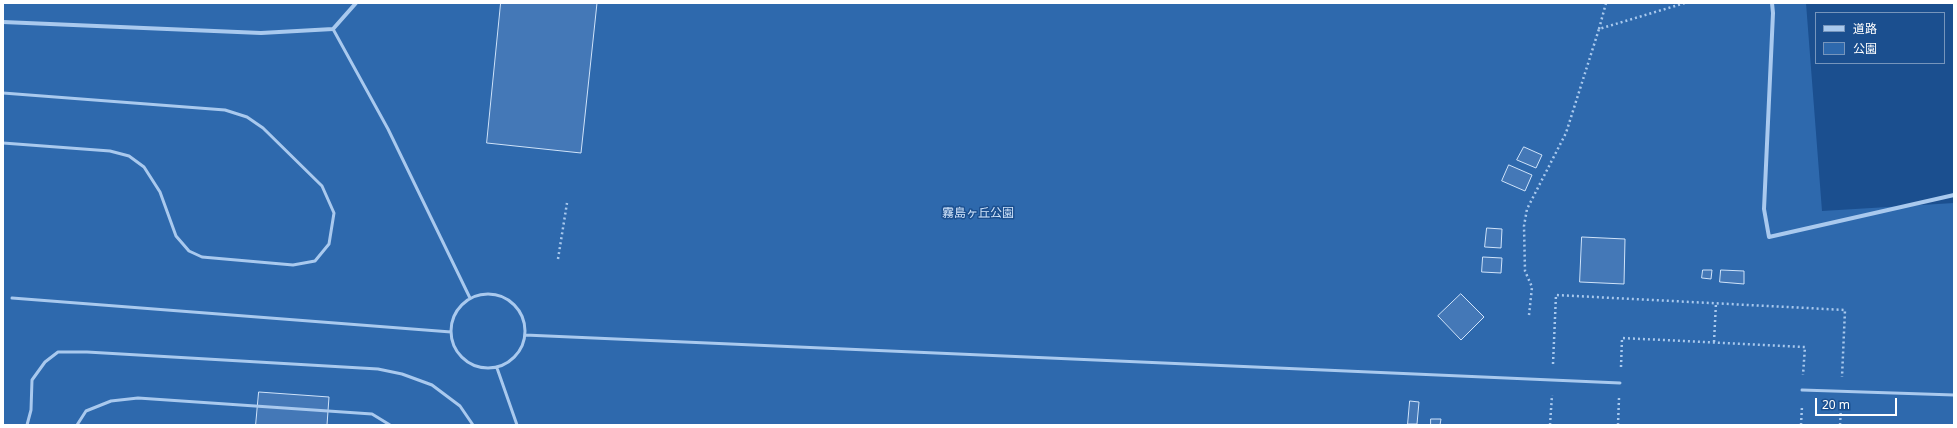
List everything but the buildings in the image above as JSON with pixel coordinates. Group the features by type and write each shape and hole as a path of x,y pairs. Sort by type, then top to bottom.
{"street":[{"path":"3,22 261,32 333,29 356,3"},
{"path":"1772,3 1773,13 1764,209 1769,237 1954,196"}],"lane":[{"path":"333,29 388,129 470,298"},
{"path":"3,93 225,110 247,117 263,128 322,186 334,213 330,244 315,261 294,265 202,257 189,251 176,236 160,192 144,168 129,156 110,151 3,143"},
{"path":"484,294 500,296 514,305 523,319 525,335 521,350 511,361 497,368 480,368 466,361 455,348 451,332 453,320 459,308 470,298 484,294"},
{"path":"12,298 451,332"},
{"path":"525,335 1620,383"},
{"path":"27,425 31,410 32,380 44,362 58,352 87,352 378,370 402,374 432,385 460,406 473,425"},
{"path":"497,368 517,425"},
{"path":"1802,390 1954,395"},
{"path":"77,425 86,411 111,401 138,398 372,414 390,425"}],"path":[{"path":"1529,315 1532,287 1525,271 1524,226 1527,209 1566,133 1606,3"},
{"path":"1599,29 1685,3"},
{"path":"558,259 567,203"},
{"path":"1550,425 1556,296 1845,310 1840,425"},
{"path":"1714,342 1716,303"},
{"path":"1618,425 1622,338 1805,347"}],"green space":[{"name":"霧島ヶ丘公園","path":"3,3 1806,3 1822,211 1954,203 1954,425 3,425"}]}
